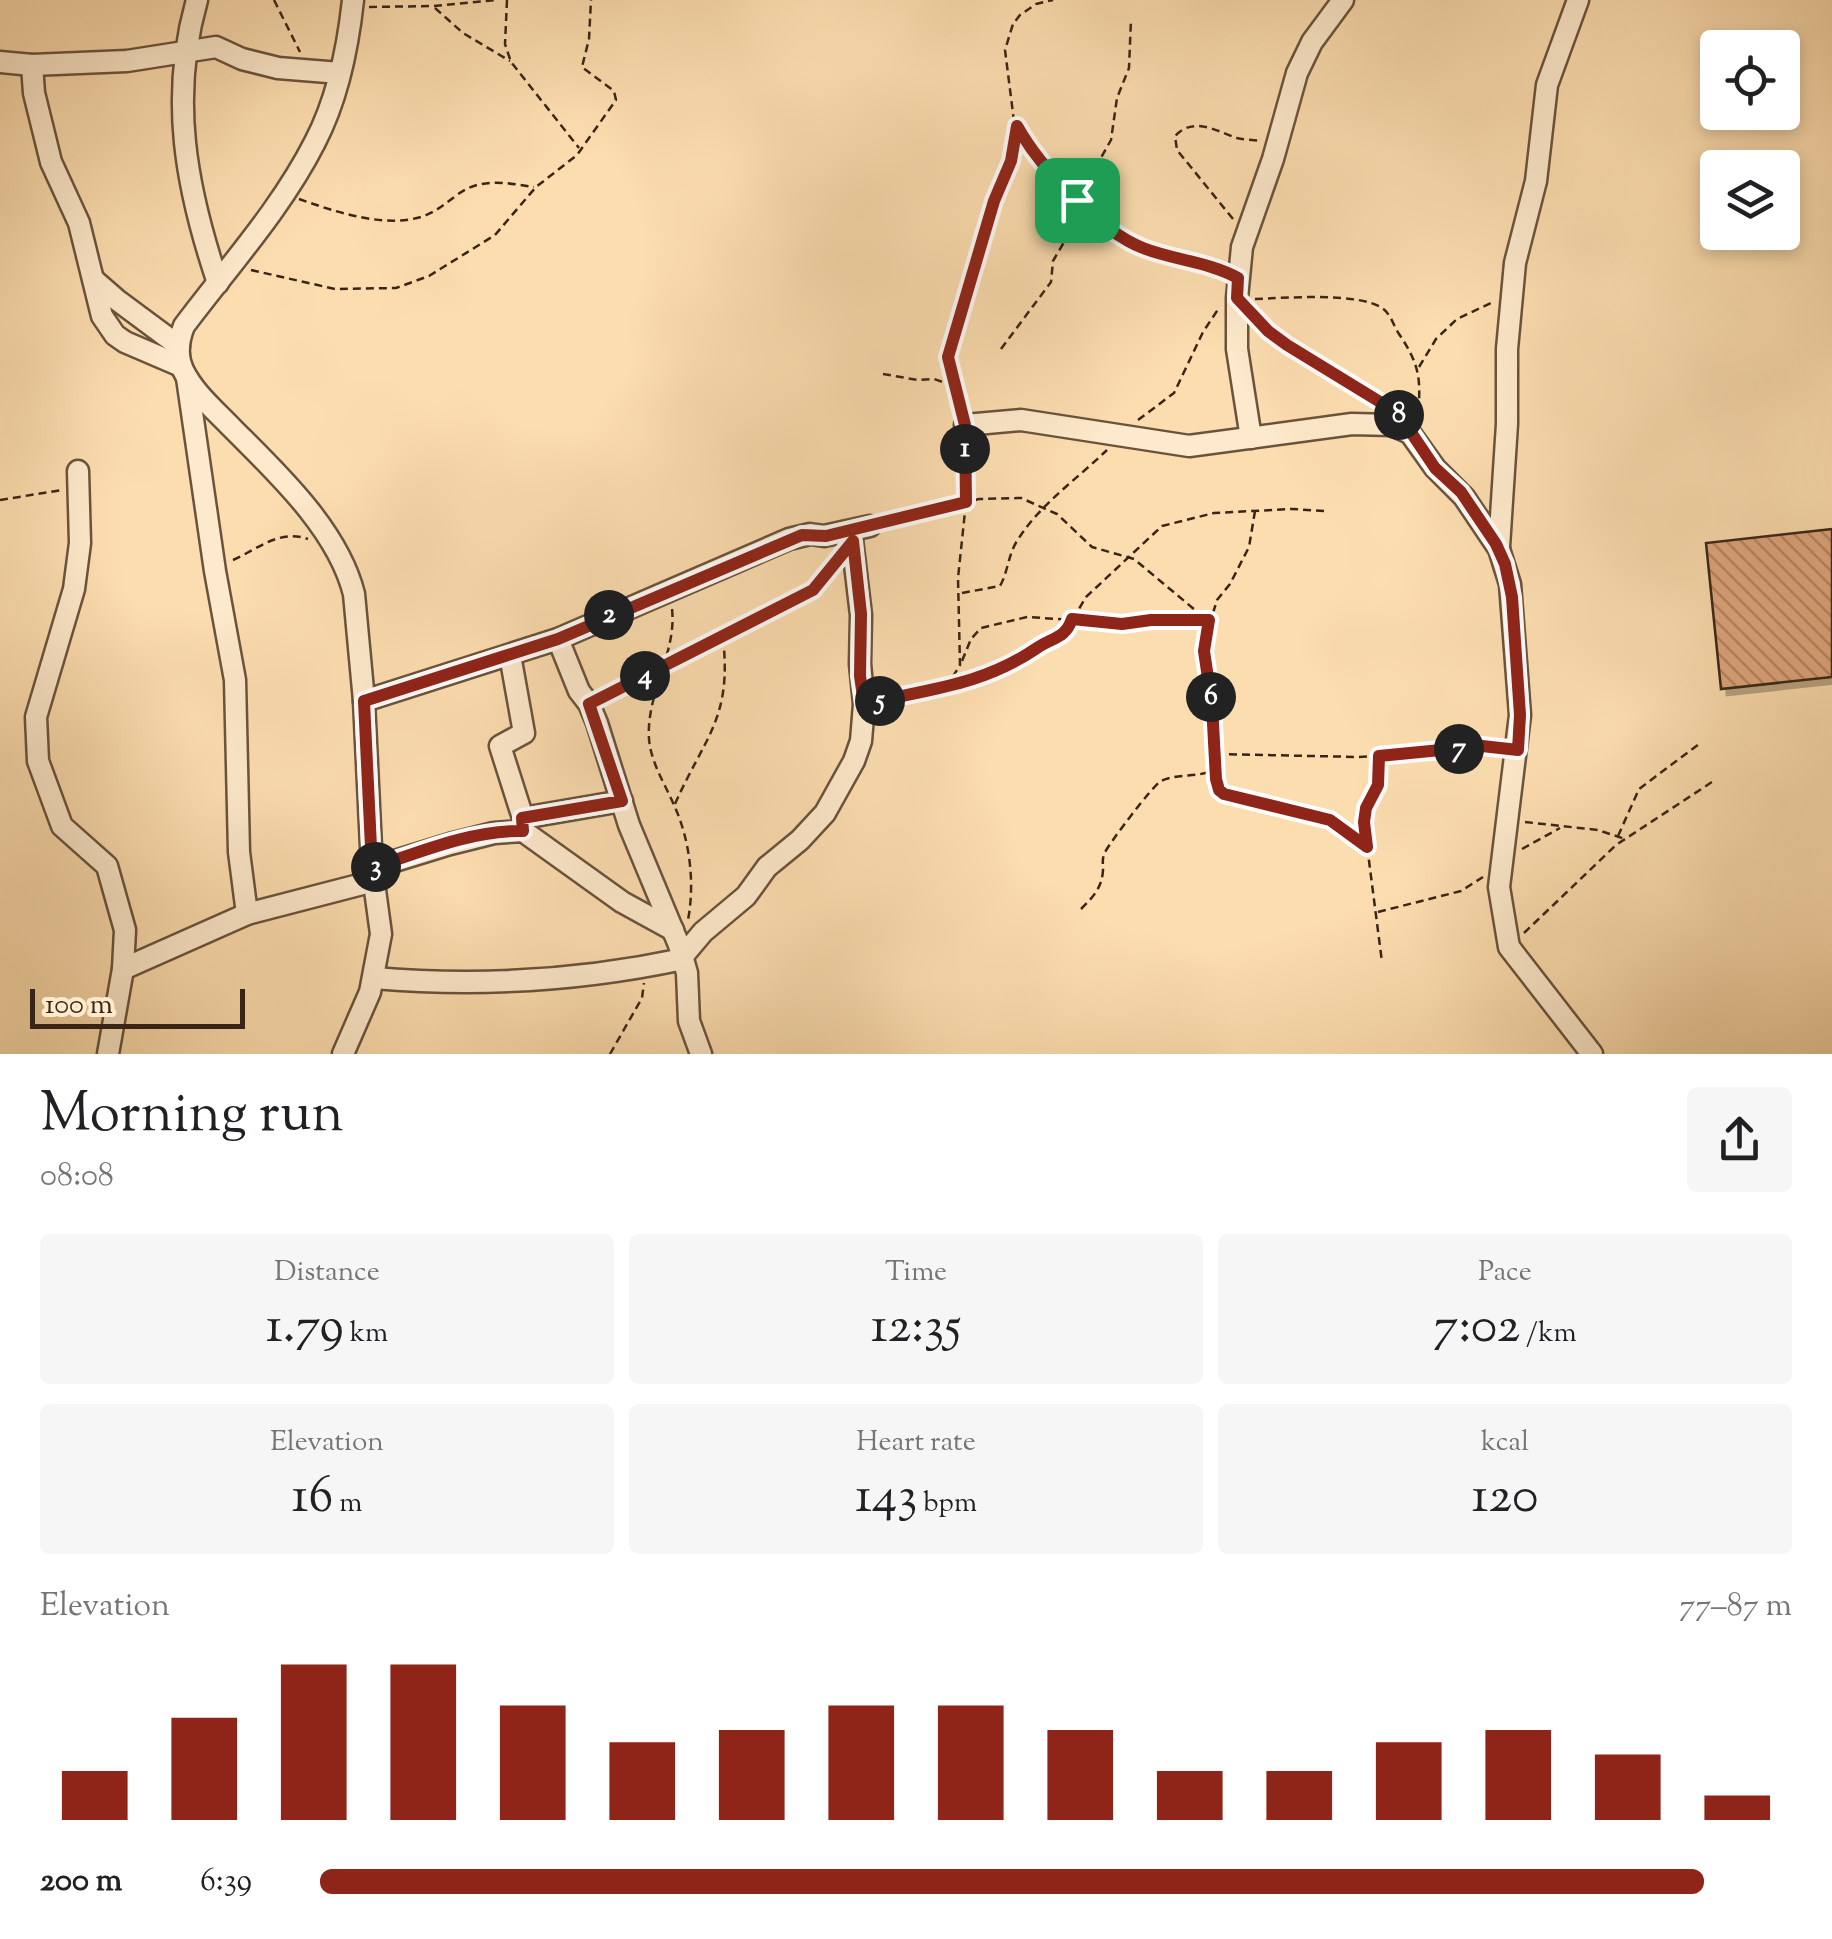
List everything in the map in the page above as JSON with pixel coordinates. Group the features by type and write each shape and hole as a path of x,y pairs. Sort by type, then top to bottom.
{"street":[{"path":"198,0 186,50 182,123 196,218 224,274"},
{"path":"1250,438 1237,349 1238,287 1244,243 1297,73 1312,42 1342,0"},
{"path":"1499,549 1507,349 1516,252 1536,181 1545,92 1578,0"},
{"path":"248,914 239,852 236,680 182,363 184,326 284,194 321,130 340,73 353,2"},
{"path":"0,62 32,65 127,61 216,47 242,60 340,73"},
{"path":"32,65 34,93 52,162 74,211 94,280 182,363 206,401 287,484 327,539 350,581 364,701 373,875 381,934 374,978 343,1054"},
{"path":"965,425 1021,420 1189,446 1352,424 1392,425 1415,439 1435,468 1461,492 1499,549 1510,584 1520,715 1500,901 1509,948 1592,1054"},
{"path":"78,480 80,543 74,589 39,706 35,739 38,761 62,826 102,860 110,873 126,930 108,1054"},
{"path":"364,701 558,639 802,535 858,533 862,741 825,813 800,840 766,867 746,896 703,932 645,967 580,978 495,984 374,978"},
{"path":"558,639 579,691 589,704 639,852 679,948 686,1010 701,1054"},
{"path":"510,655 524,733 500,746 523,825 679,948"},
{"path":"123,969 248,914 373,875 450,844 622,801"}],"path":[{"path":"274,0 296,40 304,71"},
{"path":"353,2 433,6 497,0"},
{"path":"506,0 505,44 511,62"},
{"path":"224,274 335,288 402,287 446,267 490,239 536,188 580,150 616,100 614,91 582,67 590,39 591,0"},
{"path":"960,664 965,425 948,355 994,201 1011,161 1017,126 1006,73 1009,33 1020,15 1036,4 1054,0"},
{"path":"433,6 463,33 524,74 563,132 580,150"},
{"path":"1001,349 1051,282 1053,262 1070,232 1077,200 1107,150 1117,98 1129,68 1131,20"},
{"path":"1017,126 1059,185 1137,246 1216,268 1256,299 1374,304 1390,317 1411,349 1418,368 1415,439"},
{"path":"1244,243 1235,222 1177,150 1175,136 1182,129 1199,126 1240,138 1278,142"},
{"path":"284,194 352,214 402,220 428,215 480,184 505,182 536,188"},
{"path":"1418,368 1436,339 1457,319 1481,310 1514,285"},
{"path":"959,594 1000,586 1018,539 1046,508 1121,436 1173,395 1203,332 1238,287"},
{"path":"1238,287 1268,331 1398,413 1415,439"},
{"path":"883,374 934,379 955,387"},
{"path":"0,500 78,480"},
{"path":"589,704 813,590 858,533 966,502 1011,497 1046,508 1092,547 1132,558 1208,620"},
{"path":"864,704 948,686 1018,661 1063,636 1097,585 1166,525 1214,512 1292,508 1324,511"},
{"path":"1256,512 1248,550 1208,620 1204,651 1217,787 1221,792 1330,820 1367,847"},
{"path":"215,572 256,546 290,535 327,539"},
{"path":"667,592 673,613 672,632 654,688 650,743 682,824 691,878 688,926 679,948"},
{"path":"948,686 972,638 986,626 1027,617 1122,624 1208,620"},
{"path":"674,805 722,706 727,676 723,637"},
{"path":"1618,836 1639,788 1699,744"},
{"path":"1216,754 1379,756 1482,746 1518,750"},
{"path":"1379,756 1378,785 1366,808 1364,822 1382,962"},
{"path":"1081,910 1101,885 1108,847 1147,792 1164,780 1216,770"},
{"path":"1509,948 1606,853 1712,782"},
{"path":"1508,820 1598,830 1625,839"},
{"path":"1376,912 1461,891 1560,828"},
{"path":"610,1054 642,998 645,967"}],"building":[{"path":"1832,529 1832,677 1721,689 1706,543"}],"route":[{"path":"1017,126 1059,185 1077,200 1137,246 1238,278 1237,298 1268,331 1398,413 1435,468 1461,492 1505,564 1516,648 1518,750 1482,746 1379,756 1378,785 1366,808 1364,822 1367,847 1330,820 1224,794 1217,787 1204,651 1209,620 1122,624 1072,619 1063,636 1018,661 943,690 864,704 860,676 861,614 853,541 813,590 589,704 622,801 522,818 523,831 494,833 372,868 364,701 558,639 802,535 826,536 966,502 965,425 948,357 994,201 1011,161 1017,126"}]}
